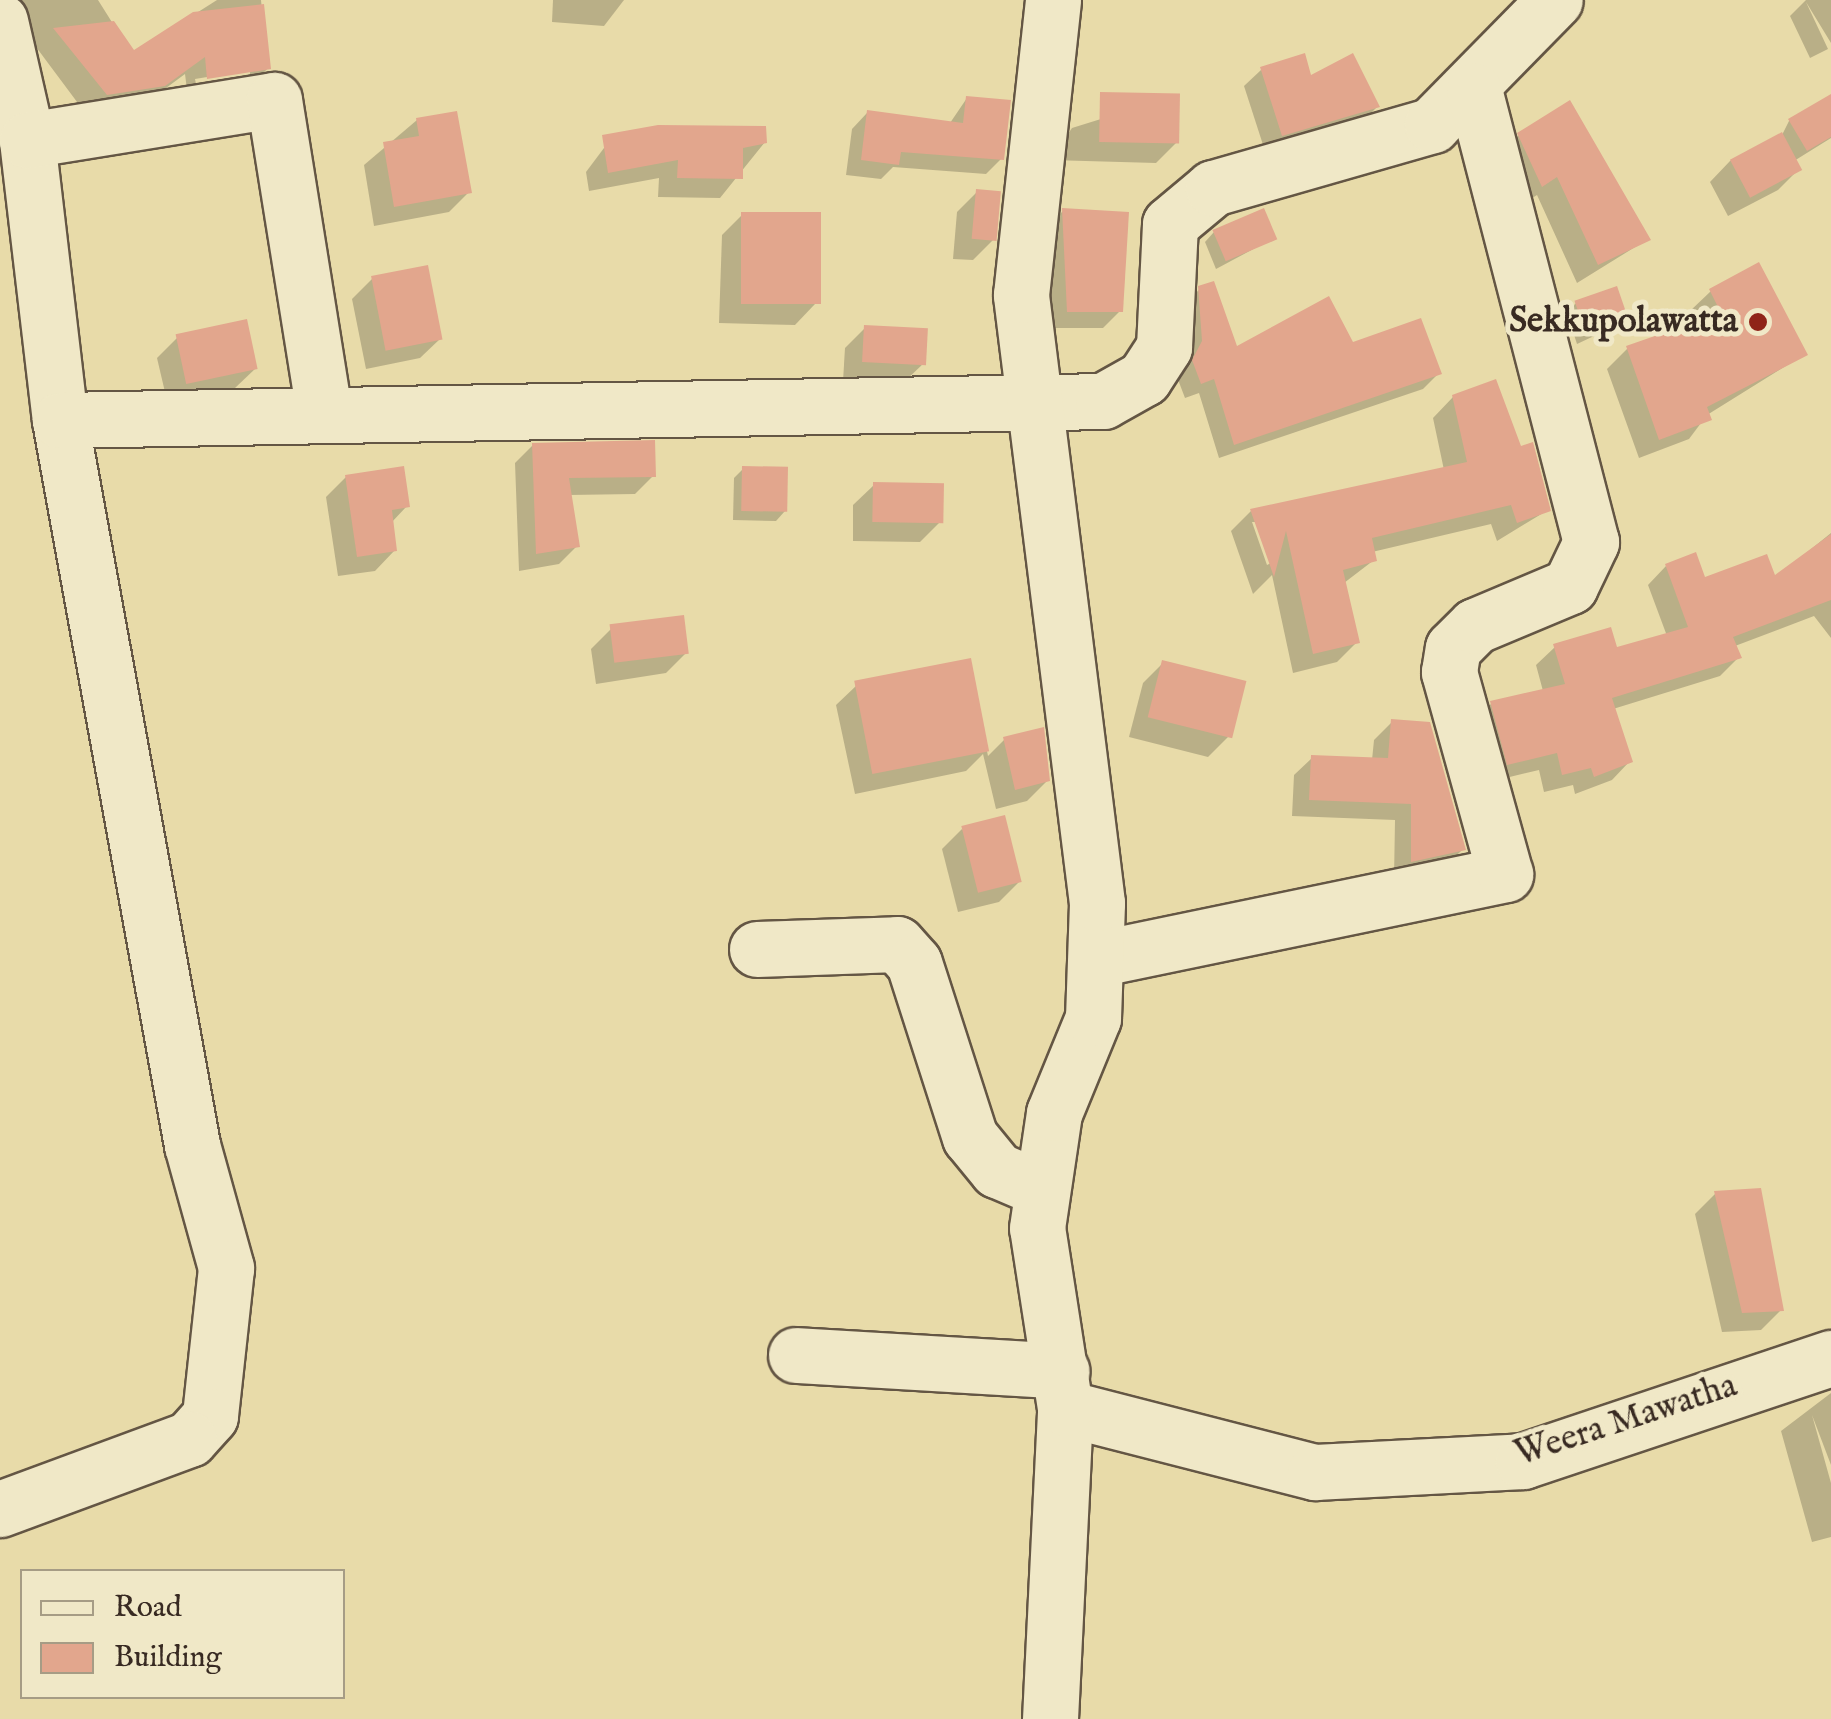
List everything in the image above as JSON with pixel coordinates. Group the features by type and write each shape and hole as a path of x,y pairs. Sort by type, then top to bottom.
{"street":[{"path":"1050,1719 1064,1390 1036,1228 1054,1113 1094,1018 1097,903 1052,596 1041,401 1021,294 1053,0"},
{"path":"60,420 324,412 1103,401 1144,378 1164,347 1170,224 1213,188 1432,125 1474,91 1555,0"},
{"path":"0,21 27,140 60,420 192,1145 226,1268 210,1416 189,1439 0,1508"},
{"path":"1096,959 1505,874 1448,672 1454,648 1475,626 1570,586 1591,542 1474,91"},
{"path":"27,140 274,100 324,412"},
{"path":"757,949 896,944 914,963 970,1137 998,1170 1042,1189"},
{"name":"Weera Mawatha","path":"796,1356 1064,1390 1315,1472 1523,1461 1831,1358"}],"building":[{"path":"264,4 271,69 207,79 205,57 165,86 107,95 53,28 114,21 134,50 193,12"},
{"path":"1305,53 1311,75 1353,53 1380,107 1282,136 1260,67"},
{"path":"1100,92 1180,93 1179,143 1099,142"},
{"path":"1831,94 1831,137 1807,151 1788,119"},
{"path":"966,96 1011,100 1004,160 901,152 899,165 861,160 867,110 963,123"},
{"path":"1570,100 1651,240 1598,265 1557,177 1542,187 1517,133"},
{"path":"457,111 472,193 394,207 383,142 419,136 416,118"},
{"path":"658,125 766,126 767,143 743,148 743,179 677,178 678,160 608,173 602,135"},
{"path":"1782,132 1802,170 1750,198 1730,160"},
{"path":"976,189 1001,191 997,241 972,239"},
{"path":"1062,208 1129,212 1123,312 1067,312"},
{"path":"1264,208 1277,239 1226,261 1212,230"},
{"path":"741,212 821,212 821,304 741,304"},
{"path":"1759,262 1808,355 1707,407 1712,420 1659,440 1626,346 1721,313 1709,289"},
{"path":"428,265 443,340 386,351 371,276"},
{"path":"1214,281 1237,346 1329,296 1353,342 1421,318 1442,374 1234,445 1214,379 1201,384 1192,360 1202,341 1198,286"},
{"path":"1617,286 1629,321 1586,336 1574,301"},
{"path":"247,319 258,369 186,384 176,334"},
{"path":"864,325 928,328 926,365 862,362"},
{"path":"1496,379 1521,446 1533,442 1551,511 1517,523 1511,505 1372,538 1377,561 1343,570 1360,643 1313,654 1286,531 1274,577 1250,509 1467,462 1452,395"},
{"path":"655,440 656,477 569,478 580,547 536,554 532,443"},
{"path":"404,466 410,507 392,510 397,551 357,557 345,475"},
{"path":"742,466 788,467 787,512 741,511"},
{"path":"873,482 944,483 943,523 872,522"},
{"path":"1831,534 1831,600 1733,637 1742,658 1612,698 1633,762 1594,777 1591,768 1562,775 1557,753 1507,765 1490,701 1565,684 1553,644 1611,627 1617,647 1688,627 1665,564 1696,552 1705,577 1767,554 1775,575"},
{"path":"684,615 689,654 614,663 610,624"},
{"path":"971,658 989,751 872,774 854,681"},
{"path":"1162,660 1246,681 1232,738 1148,717"},
{"path":"1391,719 1430,722 1466,850 1411,862 1411,804 1309,800 1311,755 1388,758"},
{"path":"1044,727 1050,781 1015,790 1003,737"},
{"path":"1005,815 1022,882 978,893 961,826"},
{"path":"1761,1188 1784,1311 1742,1313 1714,1191"}],"place":[{"name":"Sekkupolawatta","path":"1758,322"}]}
